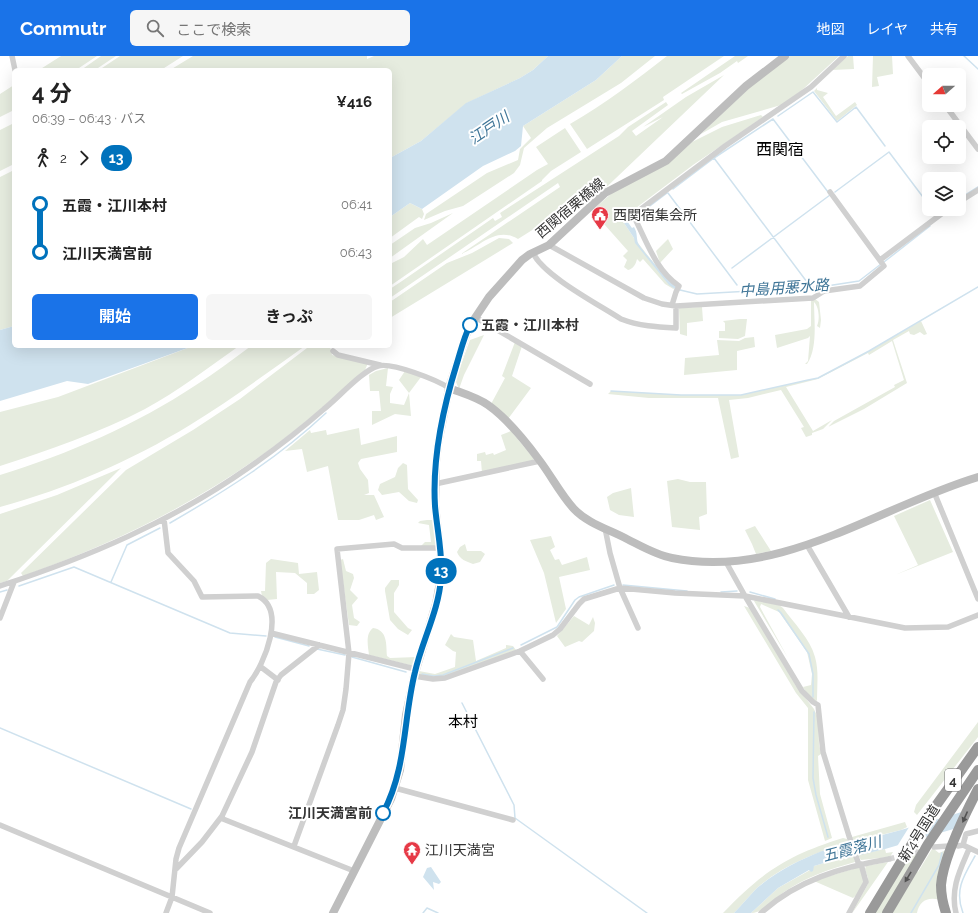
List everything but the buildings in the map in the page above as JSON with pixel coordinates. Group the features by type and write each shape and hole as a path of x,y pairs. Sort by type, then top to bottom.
{"highway":[{"name":"新4号国道","path":"870,913 907,849 978,747"},
{"name":"新4号国道","path":"887,913 931,845 951,809 978,770"},
{"path":"946,913 942,895 943,876 959,843 976,793"},
{"path":"862,913 907,849"}],"main road":[{"name":"西関宿栗橋線","path":"333,913 395,788 401,761 406,715 415,673 440,590 440,548 435,505 438,444 449,388 465,338 475,317 505,278 522,260 549,245 605,193 666,161 746,86 785,56"},
{"path":"449,388 487,404 497,412 540,461 575,510 605,527 659,554 671,558 726,562 769,555 807,545 831,537 934,492 978,476"}],"street":[{"path":"12,56 15,68"},
{"path":"533,253 535,258 559,280 622,319 652,327 676,328 674,306 678,289 654,257 633,214 725,146 811,87 844,56"},
{"path":"908,56 922,75"},
{"path":"950,112 978,149"},
{"path":"966,198 978,190"},
{"path":"549,245 644,298 674,306 813,298 824,291 860,286 884,266 830,192"},
{"path":"880,260 939,216"},
{"path":"475,317 590,384"},
{"path":"333,351 338,355 380,365 406,369 449,388"},
{"path":"0,586 116,544 196,501 246,469 296,433 365,373 380,365"},
{"path":"435,484 540,461"},
{"path":"934,492 978,599"},
{"path":"164,519 168,553 194,581 202,597 258,596 263,599 271,612 271,633 261,667 250,682 179,848 172,897 166,913"},
{"path":"605,527 610,553 620,588 638,628"},
{"path":"294,846 343,710 349,653 337,549 394,544 402,548 440,548"},
{"path":"807,545 849,617"},
{"path":"726,562 802,692 818,705 823,752 850,839 866,882 849,913"},
{"path":"0,618 14,582"},
{"path":"271,633 349,653 432,679 445,678 520,651 553,635 560,629 584,599 620,588 675,593 745,596 905,628 948,627 978,615"},
{"path":"176,870 180,863 202,842 222,816 252,752 262,719 278,680 319,645"},
{"path":"520,651 543,679"},
{"path":"261,667 278,680"},
{"path":"395,788 513,820"},
{"path":"222,816 224,819 354,871"},
{"path":"0,824 210,913"},
{"path":"978,831 966,834 959,843 978,852"},
{"path":"931,845 949,846"},
{"path":"956,913 954,900 955,884 969,849"},
{"path":"761,913 781,896 826,874 859,863 889,860"}],"shaded area":[{"path":"61,56 97,56 79,68 42,68"},
{"path":"101,56 116,56 98,68 84,68"},
{"path":"120,56 183,56 164,68 102,68"},
{"path":"193,56 367,56 367,59 374,56 548,56 533,70 520,78 467,103 421,141 392,157 392,68 173,68"},
{"path":"622,56 655,56 621,83 547,128 524,148 520,165 514,173 463,206 445,211 424,220 426,214 487,173 518,160 520,149 531,138 523,126 596,80"},
{"path":"667,56 724,56 663,97 664,100 587,149 570,124 608,100"},
{"path":"735,56 748,56 682,94 681,93"},
{"path":"790,56 839,56 801,91 781,105 722,122 701,134 755,83"},
{"path":"848,56 853,56 854,69 832,70"},
{"path":"873,56 892,56 893,74 877,77 879,86 872,87"},
{"path":"724,75 594,199 586,190 545,222 518,239 503,235 496,236 461,254 560,187 558,183 392,297 392,288 493,218 495,221 502,217 500,213 619,136 628,127 666,102 668,105 632,131 636,136 663,117 643,127 686,97"},
{"path":"12,86 12,111 0,117 0,94"},
{"path":"817,88 817,90 828,93 823,97 836,116 855,102 857,105 837,121 814,91"},
{"path":"761,115 763,117 693,165 628,214 626,212 620,217 634,238 675,290 665,284 643,259 640,262 637,259 636,263 631,269 628,270 624,267 627,260 623,256 628,251 604,224 596,207 612,193 667,164 692,142 722,127"},
{"path":"12,124 12,165 0,171 0,130"},
{"path":"565,128 581,152 551,171 542,181 392,285 392,263 404,257 423,239 427,245 548,164 536,147"},
{"path":"12,171 12,327 0,330 0,177"},
{"path":"410,203 422,209 424,214 422,219 419,217 392,237 392,216"},
{"path":"453,213 392,257 392,244 415,228 431,223"},
{"path":"499,238 509,239 513,243 392,317 392,301 447,263 472,253"},
{"path":"668,239 673,249 660,263 656,251"},
{"path":"815,299 819,302 821,320 820,328 817,326 818,313 814,302 815,325 813,350 807,364 805,364 808,361 810,336 777,348 775,335 807,329 811,326 811,300"},
{"path":"702,307 703,321 687,323 687,336 680,334 679,308"},
{"path":"747,319 745,336 738,339 719,338 719,331 725,331 725,323 723,321"},
{"path":"921,321 927,334 924,335 920,332 914,335 910,334 909,331 893,340 907,383 864,409 828,427 834,421 895,387 894,385 904,380 892,341 869,355 868,353 818,379 786,387 813,431 832,420 823,429 812,433 812,435 806,437 801,428 804,427 781,390 748,398 729,400 739,457 731,459 718,398 649,398 608,394 611,391 681,395 741,395 818,378"},
{"path":"484,335 464,375 459,389 456,378 470,340"},
{"path":"754,337 755,347 737,351 737,370 684,375 685,358 719,355 717,340 739,341 745,338"},
{"path":"515,342 522,346 512,376 531,388 508,419 491,404 505,378 502,376"},
{"path":"188,348 236,348 181,387 128,418 55,447 0,466 0,412 58,397"},
{"path":"248,348 302,348 205,416 168,438 121,462 74,483 0,507 0,475 51,458 126,426 210,376"},
{"path":"307,348 330,348 332,355 368,363 365,370 299,427 247,466 155,520 58,563 23,576 21,573 126,470 193,430 240,399"},
{"path":"388,368 386,386 393,387 390,394 390,403 404,405 409,393 411,416 395,414 372,425 372,411 381,411 379,391 370,391 369,375 376,371"},
{"path":"405,371 421,377 409,393 399,380"},
{"path":"359,428 361,445 397,436 397,452 361,459 358,463 360,469 368,480 369,493 364,495 374,495 384,517 376,520 374,515 359,520 338,520 328,466 307,472 302,449 285,451 310,430 311,433 326,430 327,435"},
{"path":"511,431 534,459 532,461 482,473 481,461 477,461 477,454 485,452 486,455 493,453 494,455 506,450 501,435"},
{"path":"403,463 407,465 408,489 418,500 417,503 409,501 399,492 382,495 378,490 380,484 395,477 398,468"},
{"path":"121,468 7,581 0,583 0,514 57,495"},
{"path":"678,479 690,482 706,482 707,514 699,517 700,530 672,527 667,481"},
{"path":"631,488 634,517 619,515 610,510 607,497 613,493"},
{"path":"930,500 953,552 895,575 918,565 894,516"},
{"path":"434,520 437,544 434,546 421,546 425,542 431,542 429,525 418,523 420,521"},
{"path":"755,526 771,551 756,554 745,530"},
{"path":"551,536 555,547 550,550 555,560 559,559 562,565 587,557 590,570 559,577 566,609 556,623 544,573 530,540"},
{"path":"465,544 467,551 481,551 485,554 480,562 473,564 460,557 457,552 460,547"},
{"path":"271,559 298,563 299,574 317,572 319,590 314,594 307,594 307,583 295,573 276,572 277,599 267,600 262,596 261,591 265,591 266,563"},
{"path":"343,559 346,571 353,574 354,578 350,590 358,598 352,605 354,618 360,622 357,626 349,625 340,560"},
{"path":"391,580 399,580 399,585 394,593 394,612 408,628 412,630 408,635 398,629 390,620 385,588"},
{"path":"754,601 779,605 783,608 801,631 813,650 818,678 816,702 810,698 803,687 811,685 812,674 807,652 779,612 761,604 760,607 788,658"},
{"path":"744,606 750,608 796,686 814,709 818,718 821,754 818,756 820,794 832,838 825,841 808,780 808,708 796,693"},
{"path":"574,616 589,625 593,617 595,623 594,631 582,642 579,641 565,647 557,636"},
{"path":"373,628 378,629 384,635 387,656 390,658 417,657 414,666 369,655 368,637"},
{"path":"451,634 454,637 473,640 476,661 506,648 506,645 513,646 516,650 450,675 436,678 418,675 419,671 435,674 455,667 456,652 445,645"},
{"path":"978,722 978,737 917,815 914,812 916,805"},
{"path":"905,822 907,827 901,830 853,842 852,837"},
{"path":"843,838 847,839 849,843 812,855 789,866 757,888 734,913 723,913 750,886 777,866 807,851"},
{"path":"923,846 884,913 875,913 912,849"},
{"path":"885,849 886,853 893,852 890,857 861,860 858,855"},
{"path":"932,849 939,853 946,850 940,900 925,900 920,905 917,913 892,913 917,871 918,872"},
{"path":"854,856 855,862 827,871 801,882 784,892 760,911 751,913 778,888 812,869 814,866 841,858"},
{"path":"888,862 852,913 868,884 865,869 866,866"},
{"path":"859,867 865,878 858,894 853,898 814,881"}],"water":[{"name":"江戸川","path":"548,56 622,56 596,80 523,126 521,146 515,151 483,166 422,209 410,203 392,216 392,157 421,141 466,103 520,78 533,70"},
{"path":"627,221 632,228 634,227 640,247 677,287 675,289 669,285 635,243 634,238 624,223"},
{"path":"12,327 12,348 187,348 88,384 67,381 0,401 0,330"},
{"name":"五霞落川","path":"965,811 957,828 885,849 848,858 841,858 814,866 813,871 811,872 809,870 778,888 751,913 734,913 764,882 796,862 822,851"},
{"path":"431,867 441,882 439,884 433,882 434,890 423,877 427,868"}],"pier":[{"path":"936,817 921,841 896,848 911,824"}],"waterway":[{"path":"964,56 978,69"},
{"path":"778,116 813,92 837,122 856,107 885,146"},
{"path":"673,189 714,158 773,119 828,192"},
{"path":"835,192 889,152 922,196"},
{"path":"714,158 807,282"},
{"path":"966,195 978,187"},
{"path":"638,215 667,193"},
{"path":"668,193 737,285"},
{"path":"732,268 830,195"},
{"name":"中島用悪水路","path":"884,262 930,226"},
{"name":"中島用悪水路","path":"680,290 697,294 820,287 859,281 881,264"},
{"path":"611,391 681,395 741,395 818,378 869,351 978,287"},
{"path":"170,523 212,498 271,459 326,413"},
{"path":"111,582 127,545 160,528"},
{"path":"19,586 74,567 230,633 266,636"},
{"path":"521,645 557,627 575,600 579,597 614,585"},
{"path":"623,585 687,591"},
{"path":"0,592 7,590"},
{"path":"721,592 737,591"},
{"path":"750,592 775,599"},
{"path":"778,610 809,654 813,674 813,697"},
{"path":"275,637 309,646"},
{"path":"422,674 434,676 443,675 513,648"},
{"path":"317,649 345,655"},
{"path":"352,657 406,672"},
{"path":"462,703 514,805 515,818 647,913"},
{"path":"814,712 813,778 816,795 828,837"},
{"path":"0,728 191,809"},
{"path":"911,913 939,865 942,853"},
{"path":"963,913 960,905 960,890 964,876 975,856"},
{"path":"423,913 427,908 438,913"}],"tunnel":[{"path":"889,859 924,850"}],"bus line":[{"name":"13","path":"383,813 391,799 398,778 406,715 415,670 440,590 441,562 435,505 438,444 449,388 470,325"}],"place":[{"name":"西関宿集会所","path":"600,230"},
{"name":"五霞・江川本村","path":"470,325"},
{"name":"江川天満宮前","path":"383,813"},
{"name":"江川天満宮","path":"412,865"}],"district":[{"name":"西関宿","path":"780,149"},
{"name":"本村","path":"463,722"}]}
